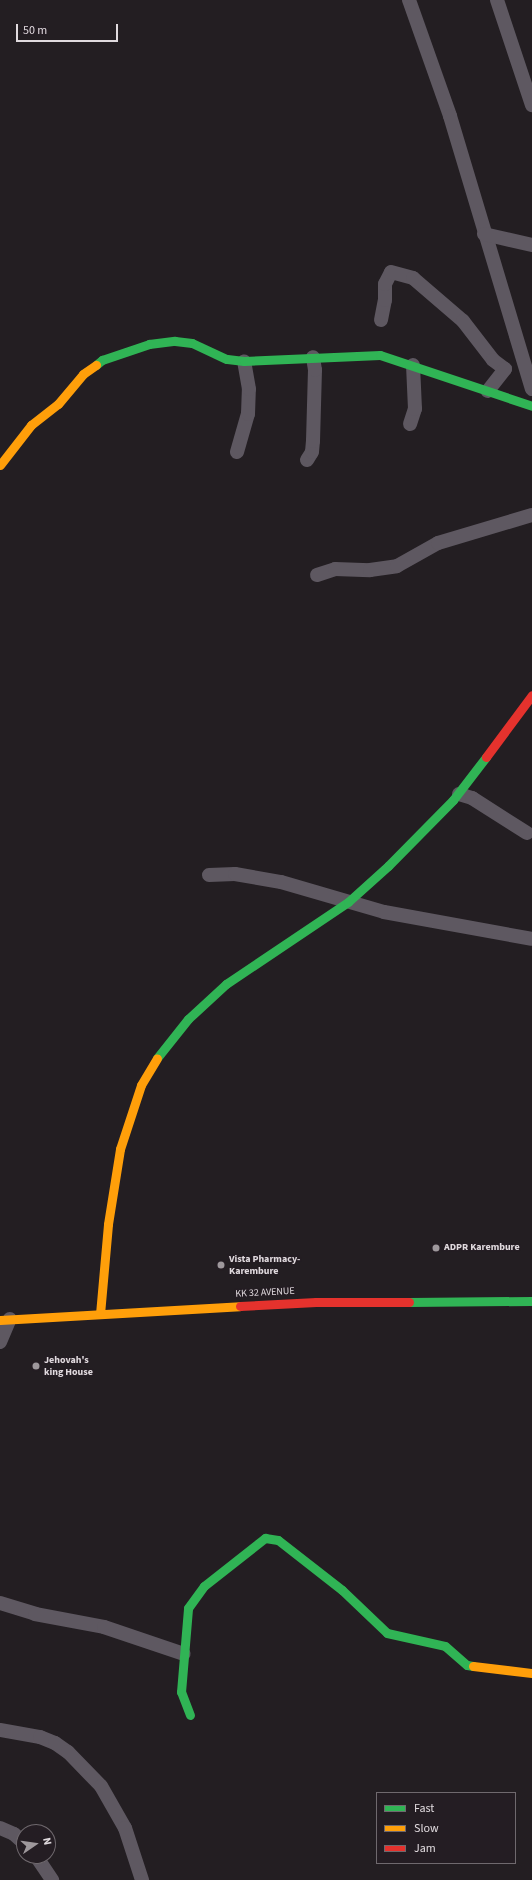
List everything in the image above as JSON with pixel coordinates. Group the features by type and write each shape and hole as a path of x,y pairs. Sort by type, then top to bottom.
{"street":[{"path":"409,0 450,116 484,234 526,345 532,389"},
{"path":"497,0 532,105"},
{"path":"484,234 532,245"},
{"path":"381,320 386,300 385,284 391,272 413,278 463,321 493,360 505,369 488,391"},
{"path":"0,465 31,425 58,404 83,374 102,360 149,344 175,341 192,343 227,359 244,361 380,355 413,364 532,406"},
{"path":"307,460 312,452 313,441 315,370 313,357"},
{"path":"237,452 248,414 249,389 244,361"},
{"path":"410,424 415,409 413,364"},
{"path":"317,575 335,569 370,570 397,566 438,543 532,515"},
{"path":"100,1314 108,1224 120,1149 141,1085 160,1052 188,1019 226,984 348,902 388,866 459,794 532,695"},
{"path":"459,794 472,798 527,833"},
{"path":"209,875 235,874 281,882 384,912 532,939"},
{"name":"KK 32 AVENUE","path":"5,1320 316,1302 532,1301"},
{"path":"0,1342 5,1320"},
{"path":"190,1715 181,1692 188,1608 195,1595 251,1547 260,1540 270,1538 278,1540 342,1590 387,1633 396,1637 445,1646 467,1665 532,1673"},
{"path":"0,1603 35,1614 104,1627 184,1654"},
{"path":"0,1730 40,1737 55,1743 68,1752 101,1786 125,1828 142,1880"},
{"path":"0,1828 16,1836"},
{"path":"41,1864 52,1880"}],"traffic: fast":[{"path":"96,365 102,360 149,344 175,341 192,343 227,359 244,361 380,355 532,406"},
{"path":"157,1058 188,1019 226,984 348,902 388,866 453,800 486,757"},
{"path":"409,1302 532,1301"},
{"path":"190,1715 181,1692 188,1608 204,1586 265,1538 278,1540 342,1590 387,1633 445,1646 467,1665 473,1666"}],"traffic: slow":[{"path":"0,465 31,425 58,404 83,374 96,365"},
{"path":"100,1314 108,1224 120,1149 141,1085 157,1058"},
{"path":"0,1320 240,1306"},
{"path":"473,1666 532,1673"}],"traffic: jam":[{"path":"486,757 532,695"},
{"path":"240,1306 316,1302 409,1302"}],"place":[{"name":"ADPR Karembure","path":"436,1248"},
{"name":"Vista Pharmacy- Karembure","path":"221,1265"},
{"name":"Jehovah's king House","path":"36,1366"}]}
